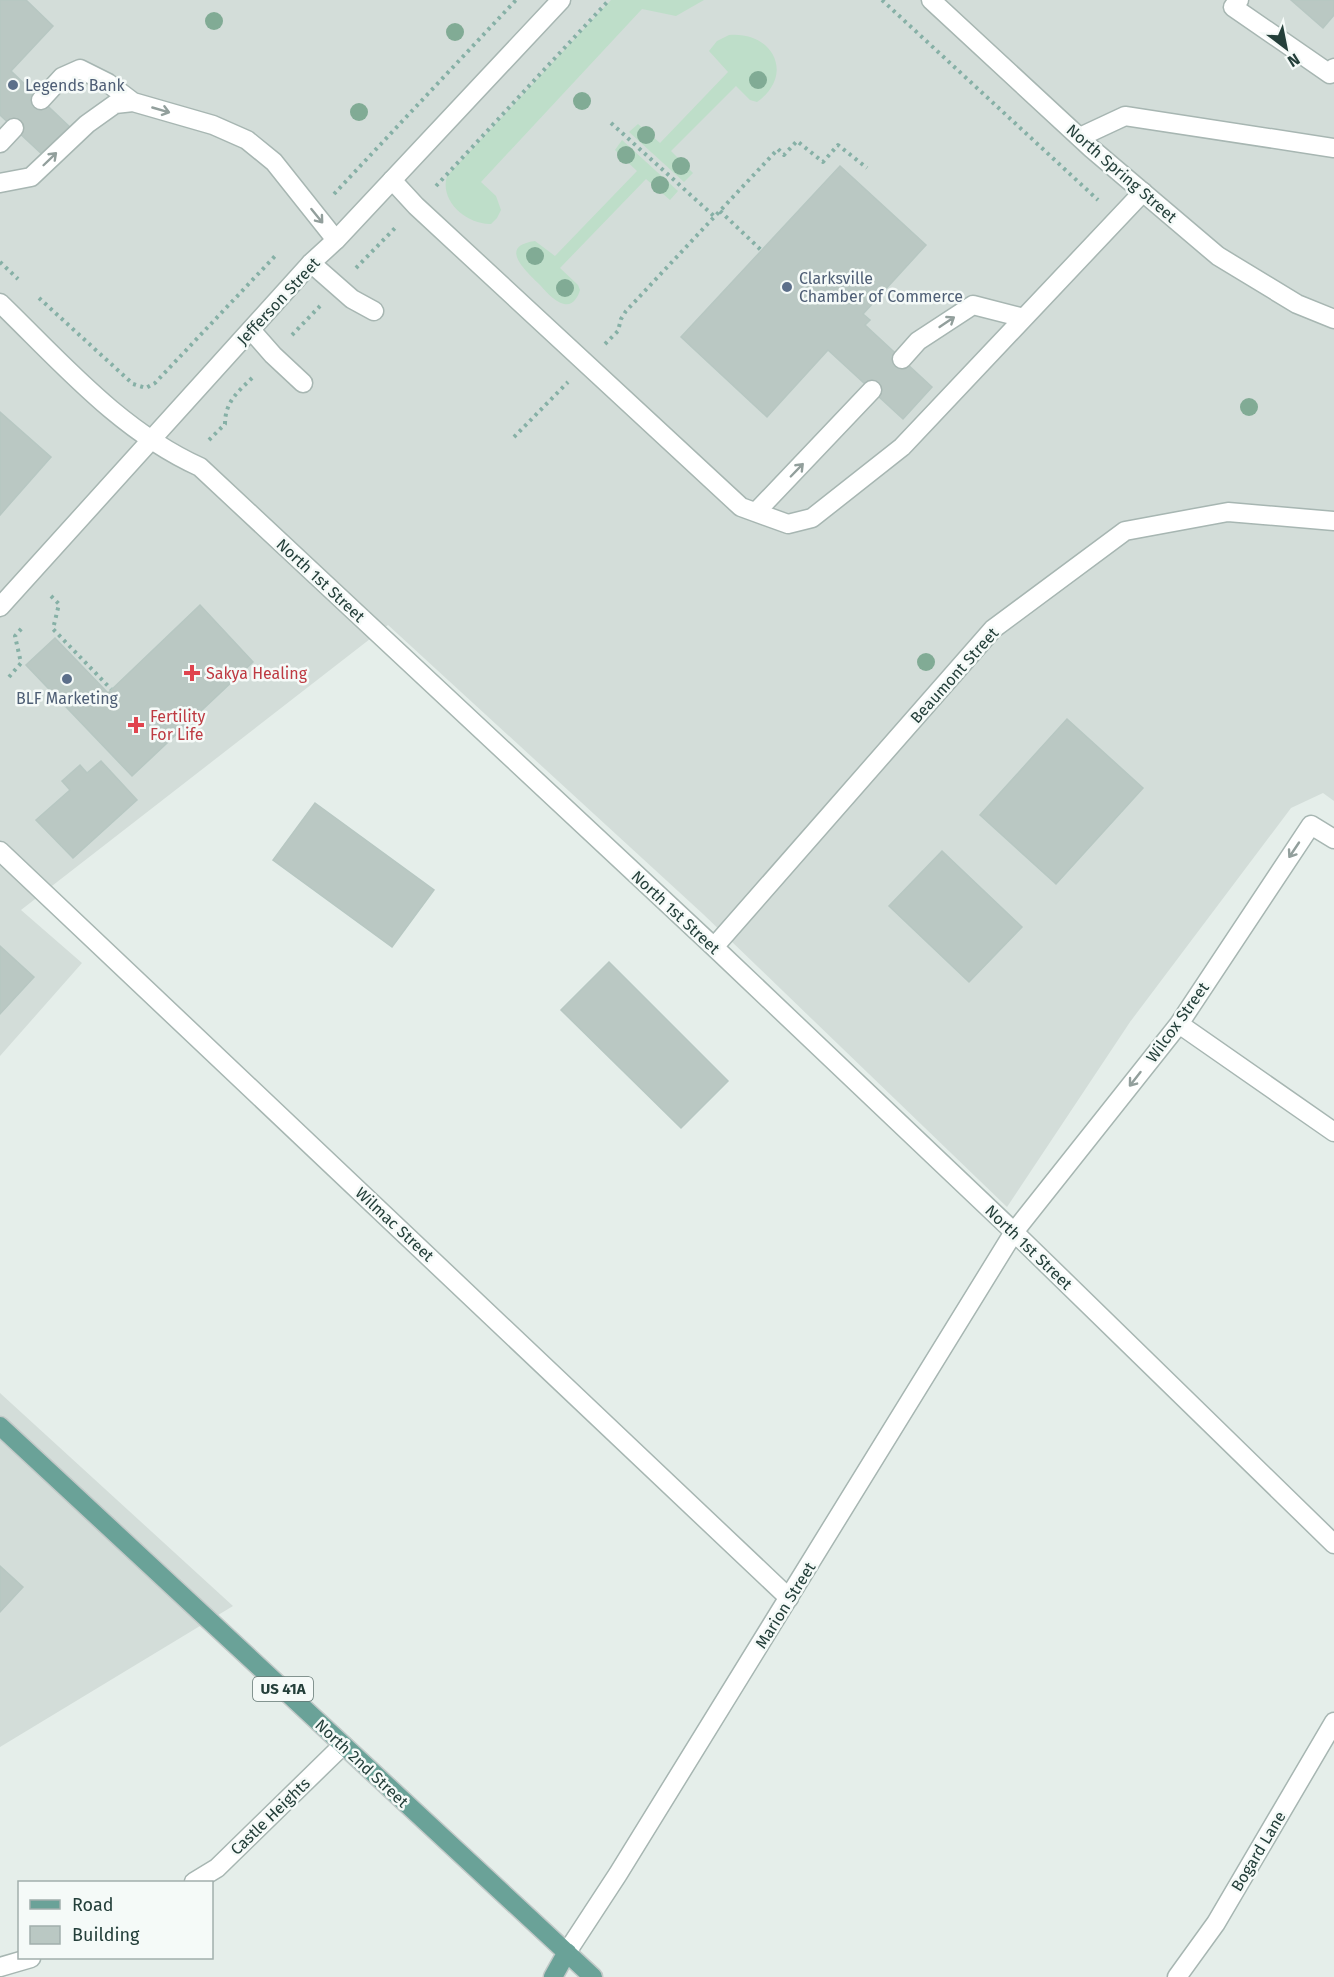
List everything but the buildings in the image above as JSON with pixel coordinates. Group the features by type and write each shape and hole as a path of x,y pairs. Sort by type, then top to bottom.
{"main road":[{"name":"North 2nd Street","path":"0,1426 593,1977"},
{"name":"Marion Street","path":"553,1977 567,1952"}],"street":[{"name":"Jefferson Street","path":"0,607 311,263 336,240 561,0"},
{"name":"North Spring Street","path":"931,0 1080,137 1218,256 1298,304 1334,319"},
{"path":"1239,0 1233,7 1332,74"},
{"path":"41,100 62,77 80,69 108,83 133,102 213,125 247,140 274,162 336,240"},
{"path":"0,183 31,177 87,124 115,104 133,102"},
{"path":"1080,137 1125,116 1334,148"},
{"path":"0,143 14,128"},
{"path":"392,180 417,206 741,507 788,524 812,518 902,447 1143,192"},
{"path":"311,263 352,299 374,311"},
{"name":"North 1st Street","path":"0,303 114,414 200,467 714,947 1014,1232 1334,1544"},
{"path":"902,359 918,341 973,305 1024,318"},
{"path":"251,330 273,355 303,383"},
{"path":"756,512 872,390"},
{"name":"Beaumont Street","path":"714,947 993,629 1125,531 1228,512 1334,521"},
{"name":"Wilcox Street","path":"1014,1232 1179,1024 1311,825 1334,839"},
{"name":"Wilmac Street","path":"0,851 789,1598"},
{"path":"1179,1024 1334,1132"},
{"name":"Marion Street","path":"567,1952 618,1875 1014,1232"},
{"name":"Bogard Lane","path":"1177,1977 1216,1923 1334,1722"},
{"name":"Castle Heights","path":"196,1881 217,1868 343,1745"},
{"path":"0,1967 28,1959"}],"path":[{"path":"316,214 516,0"},
{"path":"188,461 225,424 225,413 229,402 417,206 609,0"},
{"path":"882,0 1118,219"},
{"path":"611,123 715,217"},
{"path":"514,437 618,331 626,311 778,149 784,155 798,141 823,162 838,145 867,168"},
{"path":"720,211 761,250"},
{"path":"34,293 133,384 146,388 156,383 284,248"},
{"path":"0,262 25,285"},
{"path":"51,596 59,604 53,629 111,689"},
{"path":"9,677 21,663 15,636 19,632"}],"shaded area":[{"path":"0,0 1334,0 1334,801 1323,793 1291,808 1130,1022 1007,1207 703,914 388,625 21,910 82,963 0,1056"},
{"path":"0,1393 233,1606 0,1747"}],"green space":[{"path":"611,0 704,0 676,16 642,9 481,182 496,196 501,210 497,218 491,224 464,216 457,210 447,194 447,176"},
{"path":"729,35 757,40 767,47 774,56 777,67 775,79 769,91 757,102 750,100 736,86 671,151 693,173 684,182 629,132 638,124 660,143 728,72 709,51 717,41"},
{"path":"622,140 678,191 670,200 646,179 560,268 578,285 580,290 572,302 560,303 527,272 516,253 518,248 524,244 535,241 555,256 637,171 615,150"}],"place":[{"name":"Legends Bank","path":"13,85"},
{"name":"Clarksville Chamber of Commerce","path":"787,287"},
{"name":"Sakya Healing","path":"192,673"},
{"name":"BLF Marketing","path":"67,679"},
{"name":"Fertility For Life","path":"136,725"}]}
